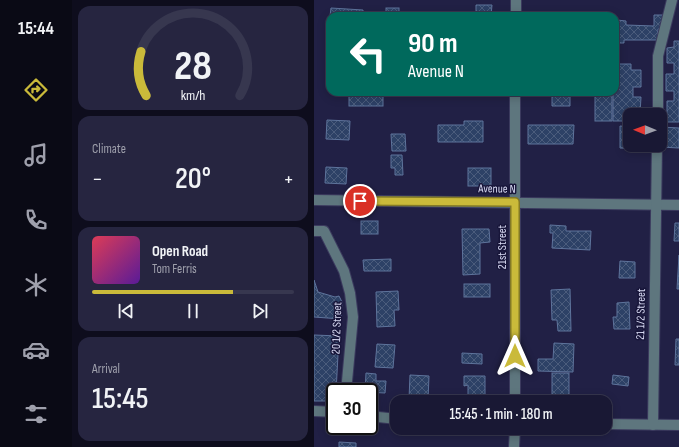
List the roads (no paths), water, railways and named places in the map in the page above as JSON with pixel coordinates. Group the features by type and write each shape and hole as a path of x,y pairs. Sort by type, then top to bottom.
{"street":[{"path":"516,0 516,12"},
{"path":"658,108 658,56 672,0"},
{"name":"21st Street","path":"515,96 515,395"},
{"name":"21 1/2 Street","path":"653,425 657,152"},
{"name":"Avenue N","path":"314,200 679,205"},
{"name":"20 1/2 Street","path":"314,231 324,232 344,271 350,293 353,317 347,383"},
{"path":"314,411 326,412"},
{"path":"378,417 390,418"},
{"path":"612,424 679,425"},
{"path":"514,447 515,435"}]}
